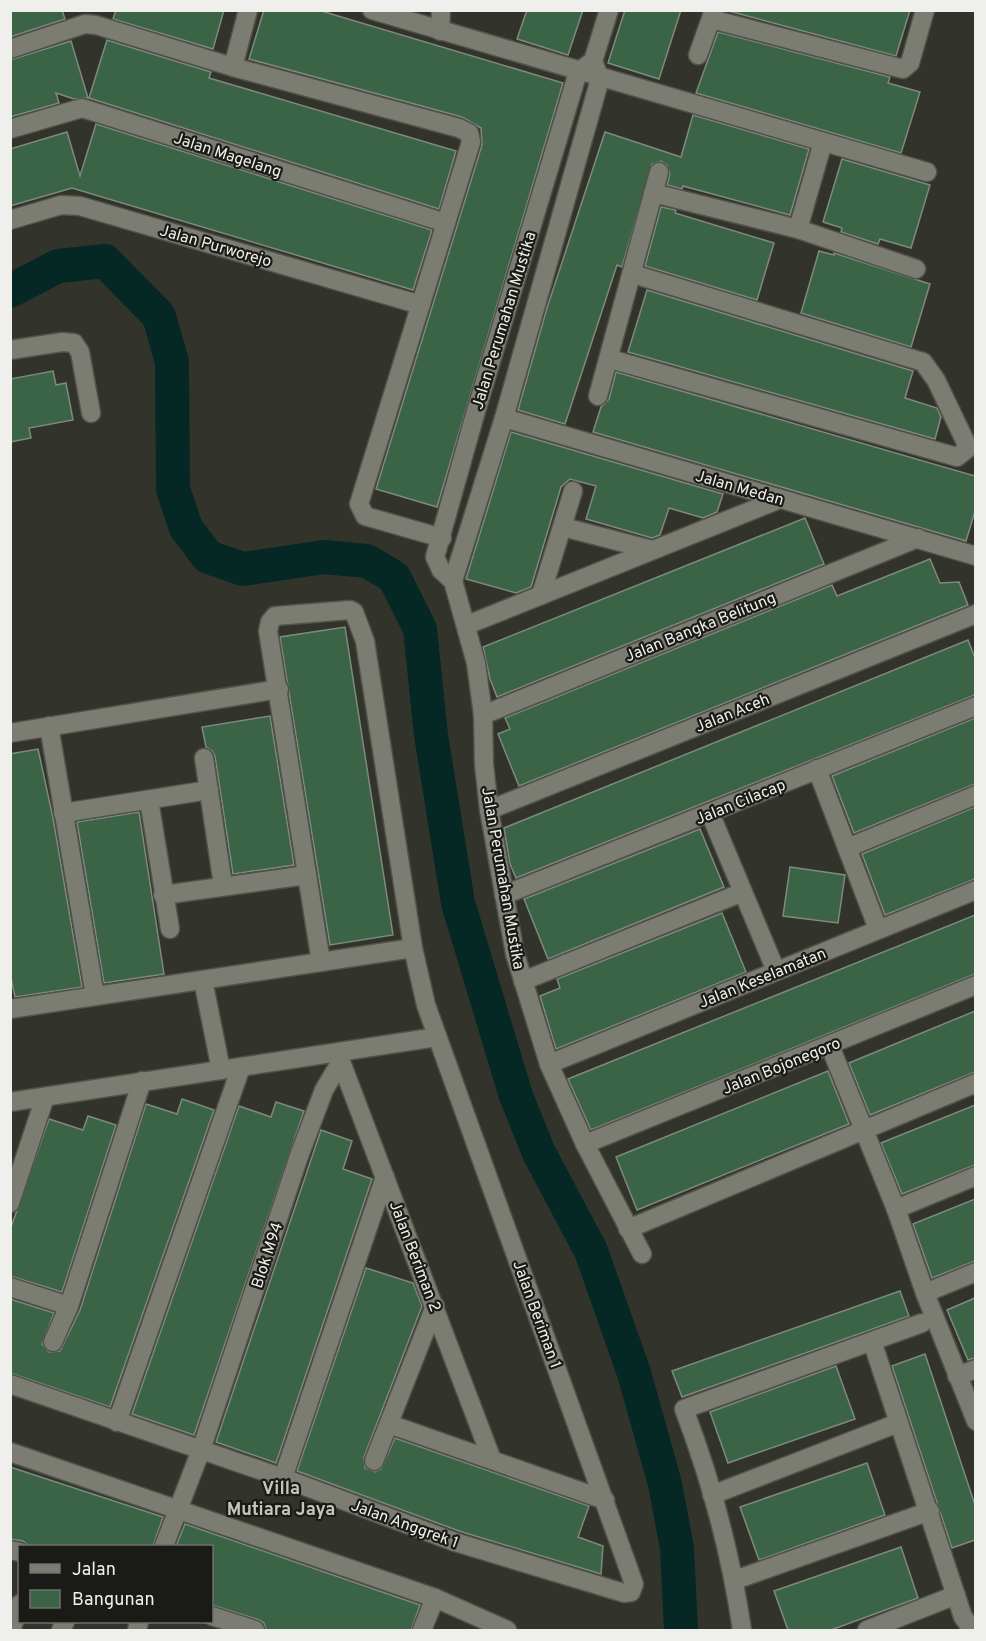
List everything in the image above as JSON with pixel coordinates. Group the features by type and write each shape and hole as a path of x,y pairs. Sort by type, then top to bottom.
{"street":[{"path":"233,67 248,10"},
{"path":"372,10 600,79 927,172"},
{"path":"440,31 441,10"},
{"path":"578,72 593,61 609,10"},
{"path":"698,56 712,15 903,69 910,63 925,10"},
{"path":"10,49 86,24 96,25 233,67 459,128 469,134 471,142 358,504 365,516 442,538"},
{"path":"593,61 600,79"},
{"name":"Jalan Perumahan Mustika","path":"578,72 476,411 435,557 437,564 453,581 467,625 483,715 484,764 489,810 514,954 549,1064 585,1144 642,1254"},
{"name":"Jalan Perumahan Mustika","path":"453,581 504,418 600,79"},
{"name":"Jalan Magelang","path":"10,129 82,108 446,224"},
{"path":"798,229 823,142"},
{"path":"598,396 610,359 659,172"},
{"path":"653,193 798,229 916,268"},
{"name":"Jalan Purworejo","path":"10,220 61,205 80,206 421,305"},
{"path":"610,359 957,457 964,454 967,445 936,380 923,362 633,274"},
{"path":"10,350 62,342 74,343 80,352 91,413"},
{"name":"Jalan Medan","path":"504,418 975,556"},
{"path":"541,595 573,491"},
{"path":"467,625 780,499"},
{"path":"563,527 652,550"},
{"name":"Jalan Bangka Belitung","path":"483,715 918,538"},
{"name":"Jalan Beriman 1","path":"279,689 269,639 270,622 276,616 342,610 354,612 365,641 413,948 437,1037 605,1500 634,1584 631,1592"},
{"name":"Jalan Aceh","path":"489,810 975,614"},
{"path":"10,734 279,689 321,962"},
{"name":"Jalan Cilacap","path":"504,895 975,706"},
{"path":"49,726 95,996"},
{"path":"204,758 223,885"},
{"path":"817,769 878,930"},
{"path":"63,813 209,790"},
{"path":"847,848 975,795"},
{"path":"149,800 170,929"},
{"path":"711,813 776,971"},
{"path":"163,895 307,875"},
{"name":"Jalan Keselamatan","path":"549,1064 975,890"},
{"path":"523,981 743,892"},
{"path":"10,1009 413,948"},
{"path":"203,980 222,1070"},
{"name":"Jalan Bojonegoro","path":"585,1144 975,985"},
{"path":"10,1102 241,1067 339,1058 437,1037"},
{"path":"830,1046 896,1209 925,1293 975,1421"},
{"name":"Jalan Beriman 2","path":"339,1058 492,1460"},
{"name":"Blok M94","path":"164,1545 201,1450 299,1156 339,1058"},
{"path":"117,1422 241,1067"},
{"path":"53,1342 69,1306 142,1081"},
{"path":"628,1229 975,1083"},
{"path":"10,1203 45,1097"},
{"path":"896,1209 975,1176"},
{"path":"283,1478 385,1177"},
{"path":"925,1293 975,1272"},
{"path":"10,1287 69,1306"},
{"path":"374,1461 435,1306"},
{"path":"742,1630 735,1580 712,1495 684,1410 922,1323"},
{"path":"872,1341 898,1423 930,1511 963,1617 973,1630"},
{"path":"957,1376 975,1369"},
{"name":"Jalan Anggrek 1","path":"10,1384 283,1478 455,1542 624,1593 631,1592"},
{"path":"712,1495 898,1423"},
{"path":"389,1424 605,1500"},
{"path":"10,1452 435,1598 507,1630"},
{"path":"735,1580 930,1511"},
{"path":"867,1630 956,1595"},
{"path":"425,1623 435,1598"},
{"path":"11,1630 18,1610"},
{"path":"213,1617 228,1626 255,1630"}],"building":[{"path":"10,10 62,10 65,19 10,37"},
{"path":"116,10 224,10 213,49 113,19"},
{"path":"264,10 318,10 563,83 437,507 376,489 482,145 481,128 462,117 249,59"},
{"path":"527,10 583,10 568,55 517,39"},
{"path":"625,10 681,10 659,79 608,63"},
{"path":"725,10 910,10 896,56"},
{"path":"718,32 890,77 888,83 920,92 901,153 696,93"},
{"path":"107,40 211,72 209,78 456,151 439,209 89,98"},
{"path":"71,41 88,98 74,99 56,93 59,103 10,117 10,60"},
{"path":"693,115 809,149 790,215 683,186 682,189 667,185 670,174 667,165 661,161 652,164 622,267 617,265 565,424 518,410 547,308 605,132 681,157"},
{"path":"96,124 432,230 413,290 72,188 10,206 10,149 67,132 80,176"},
{"path":"842,159 930,185 911,248 880,239 878,244 841,232 842,228 823,222"},
{"path":"661,207 774,243 757,300 645,266"},
{"path":"819,251 834,255 834,253 930,284 911,347 801,313"},
{"path":"647,290 913,371 905,398 937,408 941,417 935,439 628,352"},
{"path":"53,371 56,385 66,383 73,420 29,428 31,438 10,442 10,379"},
{"path":"616,372 975,476 975,511 966,541 593,432 601,407 609,399"},
{"path":"511,432 723,494 717,512 703,518 669,508 660,535 652,538 586,519 596,486 570,479 561,487 531,587 516,593 466,579"},
{"path":"805,518 824,564 497,697 490,679 483,647"},
{"path":"930,559 940,583 959,582 968,605 519,786 498,734 510,729 505,718 832,585 837,596"},
{"path":"345,627 393,935 330,945 280,637"},
{"path":"968,640 975,658 975,695 516,878 510,864 504,828"},
{"path":"270,716 294,865 233,874 215,756 206,747 202,727"},
{"path":"975,718 975,784 854,833 832,776"},
{"path":"38,749 53,818 82,987 15,997 10,973 10,754"},
{"path":"975,807 975,879 885,915 862,854"},
{"path":"139,812 164,974 104,983 77,822"},
{"path":"700,829 724,887 548,959 524,899"},
{"path":"790,867 845,875 838,923 783,916"},
{"path":"722,913 746,972 556,1049 540,996 560,988 557,979"},
{"path":"975,915 975,974 591,1130 568,1079"},
{"path":"975,1011 975,1072 870,1115 849,1063"},
{"path":"828,1071 849,1124 637,1210 616,1157"},
{"path":"182,1099 214,1110 110,1407 10,1373 10,1299 54,1313 42,1344 49,1352 60,1351 80,1310 146,1104 177,1114"},
{"path":"276,1102 304,1111 194,1435 132,1414 239,1106 271,1117"},
{"path":"975,1105 975,1165 902,1194 881,1143"},
{"path":"88,1116 116,1125 62,1292 10,1276 10,1230 49,1119 83,1130"},
{"path":"321,1130 352,1141 343,1169 372,1179 276,1463 216,1442"},
{"path":"975,1199 975,1261 932,1278 913,1224"},
{"path":"366,1268 413,1283 422,1306 364,1457 365,1468 375,1472 381,1469 395,1438 589,1506 578,1537 603,1546 601,1574 459,1531 297,1471"},
{"path":"900,1291 909,1316 682,1397 672,1371"},
{"path":"975,1298 975,1358 968,1360 947,1310"},
{"path":"925,1354 975,1505 975,1540 952,1548 892,1366"},
{"path":"836,1366 855,1419 728,1463 710,1412"},
{"path":"867,1463 885,1515 759,1560 740,1507"},
{"path":"10,1467 163,1517 153,1545 28,1545 23,1541 10,1539"},
{"path":"185,1524 420,1605 411,1630 266,1630 264,1623 259,1620 213,1605 213,1545 176,1545"},
{"path":"901,1547 918,1598 831,1630 788,1630 774,1591"}],"waterway":[{"path":"10,291 58,266 105,261 159,316 172,362 173,489 186,528 208,557 243,569 324,557 367,561 394,577 420,629 431,735 458,903 516,1096 539,1153 591,1251 634,1373 665,1484 677,1548 681,1630"}],"district":[{"name":"Villa Mutiara Jaya","path":"281,1498"}]}
